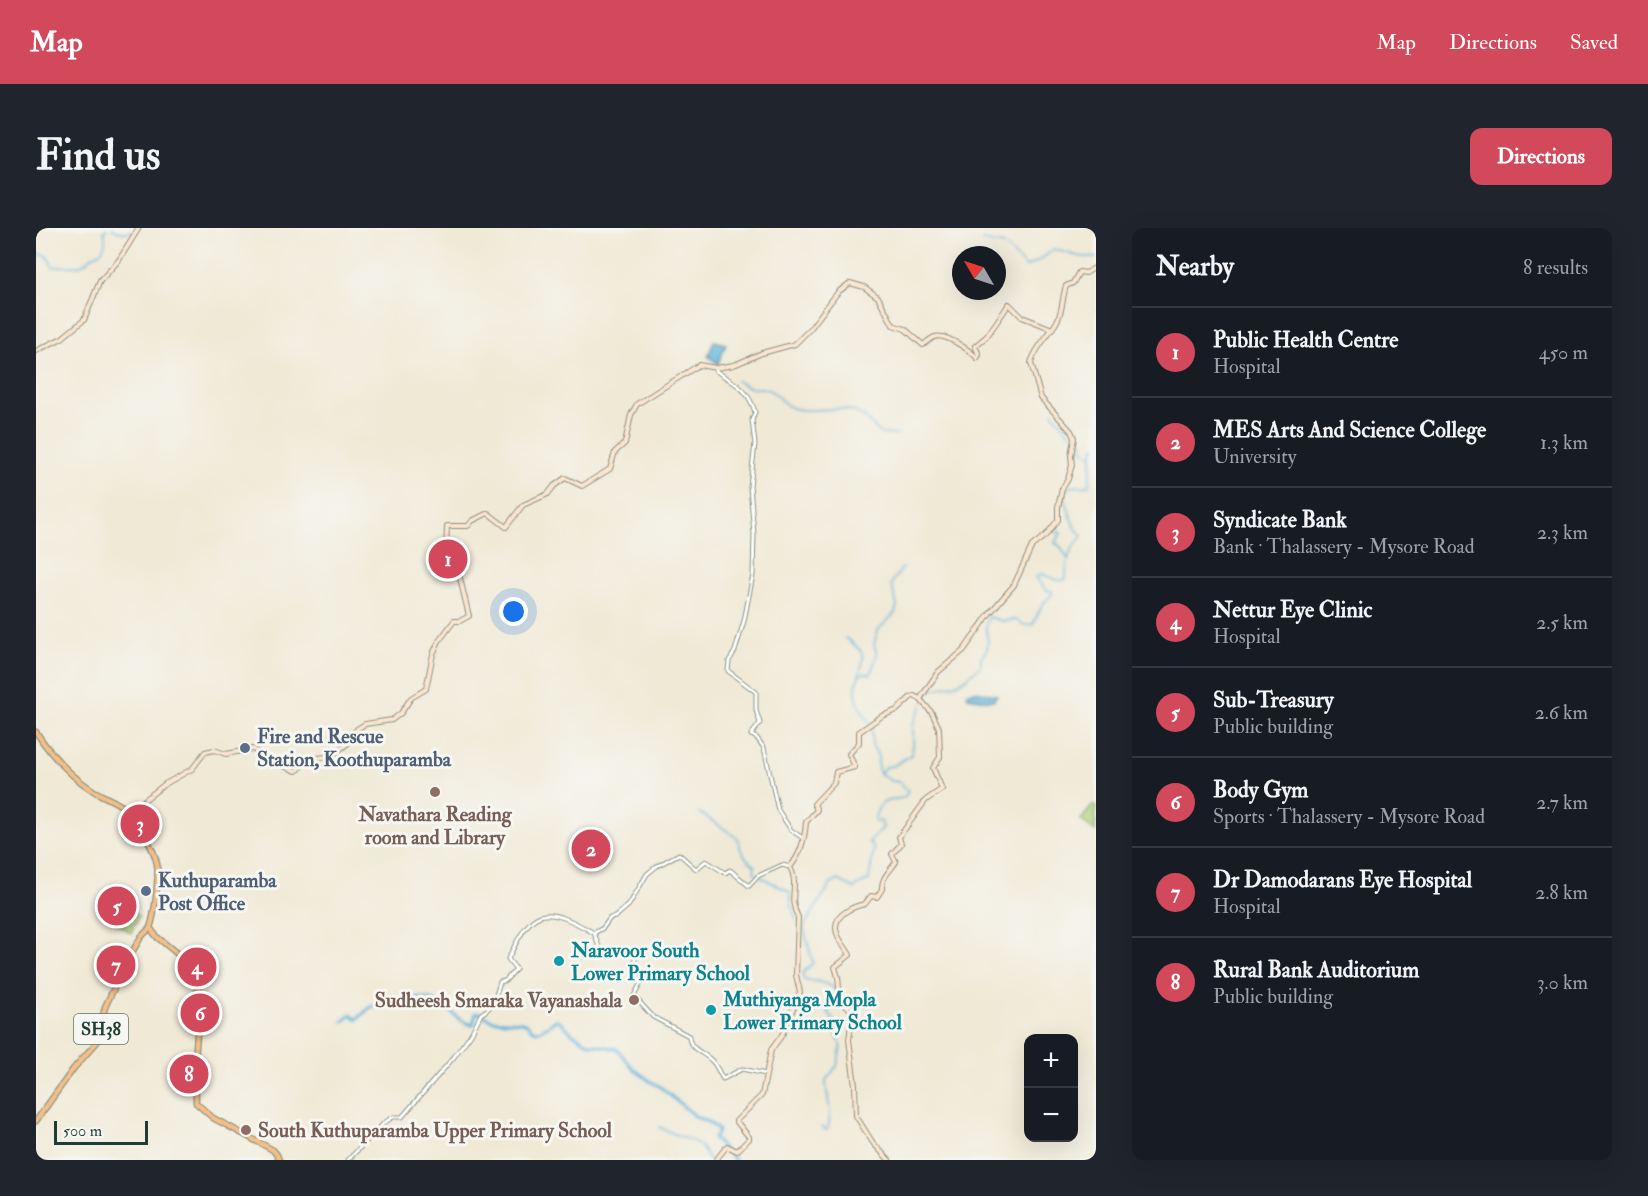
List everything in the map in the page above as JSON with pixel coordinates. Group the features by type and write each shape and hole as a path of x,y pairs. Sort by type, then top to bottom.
{"main road":[{"path":"36,351 66,336 84,320 100,281 119,260 139,228"},
{"path":"920,699 940,671 964,650 989,614 1014,585 1032,546 1046,535 1058,520 1062,489 1072,465 1074,435 1041,398 1031,363 1050,328 1058,319 1066,286 1073,283 1078,272 1086,273 1096,267"},
{"path":"129,812 165,784 192,770 203,753 207,751 214,750 226,754 253,749 268,760 296,771 306,759 327,757 335,753 347,744 357,729 365,724 389,721 397,717 411,698 426,690 433,654 446,631 454,621 460,621 469,616 459,574 446,550 448,538 446,527 468,526 472,521 489,513 506,527 523,505 548,494 565,478 579,486 584,486 610,469 615,452 625,443 631,414 637,404 698,365 716,368 734,365 762,353 795,344 846,285 852,283 864,287 878,297 893,325 905,329 918,343 924,345 938,336 970,350 978,358 975,346 987,336 1009,304 1022,317 1050,328"},
{"path":"716,1160 725,1147 729,1146 737,1151 749,1139 736,1121 762,1095 771,1050 782,1035 800,992 796,975 798,917 793,909 792,900 795,879 790,867 804,839 806,822 818,810 814,804 834,783 835,773 855,767 849,754 859,743 859,732 882,716 897,710 914,696 920,699 932,713 939,728 940,757 933,768 942,789 926,800 899,837 901,844 892,854 896,862 887,874 877,897 871,896 865,904 850,909 840,918 836,928 850,955 835,967 840,999 850,1009 852,1017 849,1040 856,1116 873,1143 889,1160"},
{"path":"36,732 65,769 94,791 129,812 140,827 157,862 156,894 150,928 157,938 198,973 196,1098 207,1113 241,1134 278,1152 280,1160"},
{"name":"SH38","path":"36,1121 74,1068 97,1042 105,1007 114,987 139,940 150,928"}],"street":[{"path":"716,368 716,371 733,380 745,392 755,412 752,420 755,444 750,486 754,534 753,575 744,621 735,651 729,661 728,671 756,692 756,710 760,723 751,735 757,738 764,748 778,810 791,830 804,839"},
{"path":"594,933 629,905 647,874 679,854 696,869 706,861 725,873 730,870 749,886 758,876 782,865 790,867"},
{"path":"348,1160 384,1123 393,1117 402,1117 454,1057 474,1029 482,1013 488,1012 500,982 505,981 516,969 508,959 516,941 527,926 538,917 548,913 560,915 594,933 601,952 635,951 635,967 644,977 634,996 653,1017 689,1036 693,1048 714,1062 723,1079 742,1069 766,1074"}],"green space":[{"path":"1093,805 1096,807 1095,831 1081,820"},
{"path":"121,904 139,917 131,933 111,919"}],"water":[{"path":"714,341 726,344 718,364 708,356"},
{"path":"968,692 997,695 994,700 968,697"}],"waterway":[{"path":"36,258 40,254 47,256 53,267 83,264 102,249 105,243 104,231 107,228"},
{"path":"112,228 121,232 135,232"},
{"path":"982,241 1004,245 1026,267 1054,249 1077,256 1096,258"},
{"path":"736,381 749,387 771,391 792,408 853,411 864,417 881,434 897,435"},
{"path":"1052,412 1071,434"},
{"path":"1075,440 1084,443 1082,450 1093,456"},
{"path":"924,702 929,691 956,684 967,678 981,665 981,657 988,642 986,628 989,617 1002,621 1017,620 1024,625 1033,624 1042,605 1052,594 1052,591 1046,590 1036,577 1040,574 1057,580 1066,579 1070,554 1082,535 1074,527 1064,494 1070,487 1089,484 1093,451 1096,446"},
{"path":"1052,530 1061,533 1055,543 1060,546 1068,559"},
{"path":"861,675 871,674 877,654 874,644 878,630 895,613 897,606 891,584 902,568"},
{"path":"845,638 862,653 863,662 856,693 861,709 870,723"},
{"path":"837,992 828,985 806,981 803,978 803,973 813,963 804,929 830,885 838,880 854,888 869,880 874,848 869,842 883,828 881,821 875,822 877,810 887,801 904,798 908,790 902,787 900,782 891,781 881,772 885,767 893,766 911,755 913,724 922,705"},
{"path":"872,726 872,745 878,756 878,769 881,774"},
{"path":"699,813 738,839 740,848 755,866 754,872 757,874"},
{"path":"761,877 790,892 796,920"},
{"path":"399,999 431,1000 473,1025 476,1013 480,1013"},
{"path":"343,1022 351,1015 357,1019 371,1007 396,1000"},
{"path":"821,1127 827,1130 829,1124 830,1111 826,1080 837,1066 841,1047 836,1024 828,1012 838,1000"},
{"path":"481,1014 492,1020 522,1022 538,1031 556,1020 560,1021 572,1033 590,1044 617,1049 634,1069 659,1086 696,1117 710,1123 718,1130 713,1138 723,1148"},
{"path":"659,1127 691,1140 701,1147 709,1160"},
{"path":"725,1150 735,1160"}],"place":[{"name":"Public Health Centre","path":"448,559"},
{"name":"Fire and Rescue Station, Koothuparamba","path":"245,748"},
{"name":"Navathara Reading room and Library","path":"435,792"},
{"name":"Syndicate Bank","path":"140,824"},
{"name":"MES Arts And Science College","path":"591,849"},
{"name":"Kuthuparamba Post Office","path":"146,891"},
{"name":"Sub-Treasury","path":"117,906"},
{"name":"Naravoor South Lower Primary School","path":"559,961"},
{"name":"Dr Damodarans Eye Hospital","path":"116,965"},
{"name":"Nettur Eye Clinic","path":"197,967"},
{"name":"Sudheesh Smaraka Vayanashala","path":"634,1000"},
{"name":"Muthiyanga Mopla Lower Primary School","path":"711,1010"},
{"name":"Body Gym","path":"200,1013"},
{"name":"Rural Bank Auditorium","path":"189,1074"},
{"name":"South Kuthuparamba Upper Primary School","path":"246,1130"}]}
